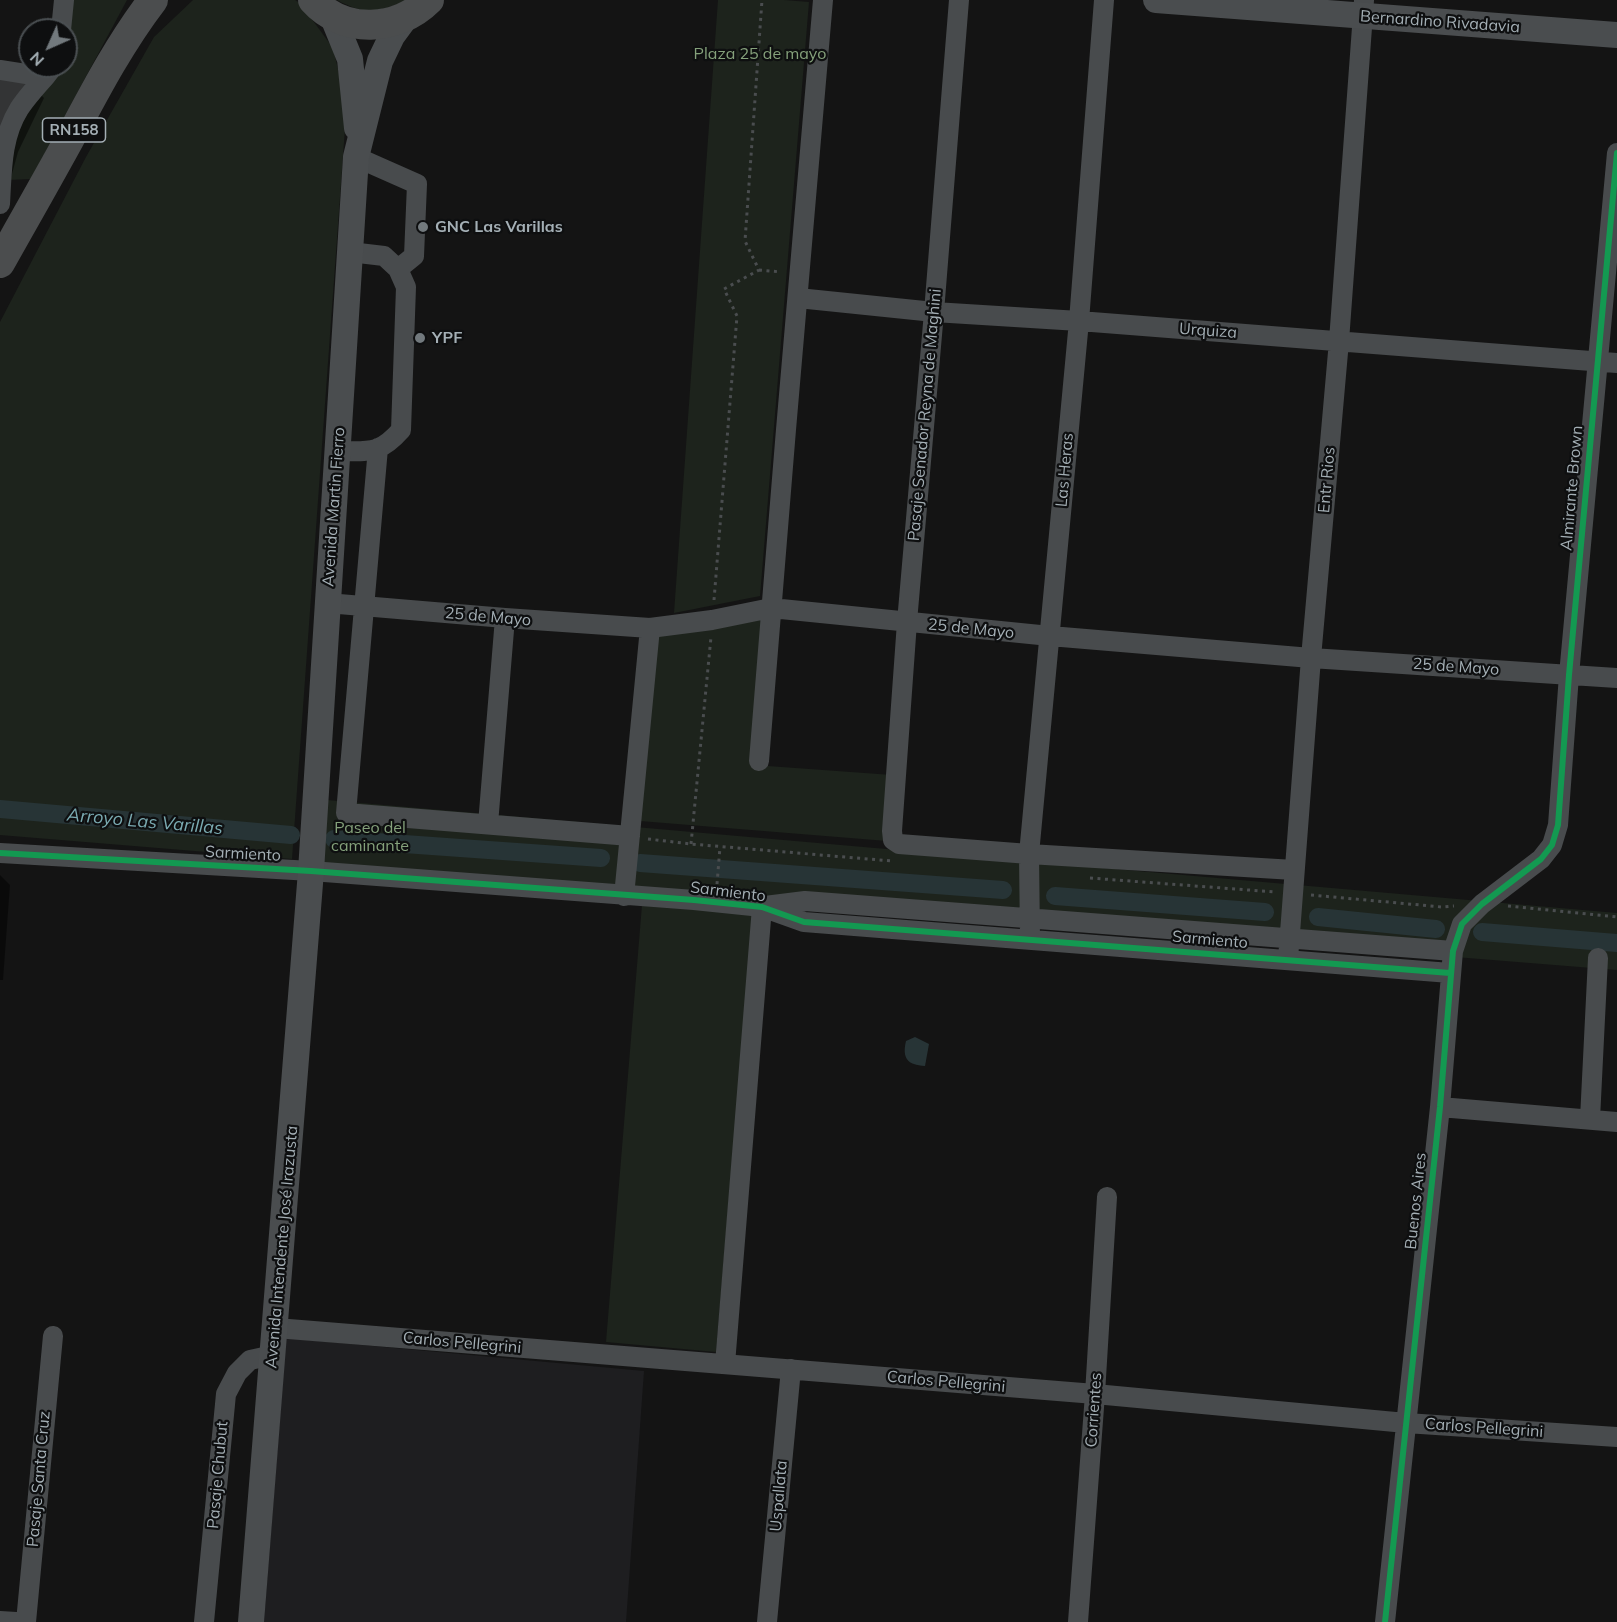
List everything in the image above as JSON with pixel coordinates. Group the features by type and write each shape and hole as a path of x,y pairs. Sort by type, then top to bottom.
{"highway":[{"name":"RN158","path":"0,263 107,69 140,16 153,0"},
{"path":"323,7 350,22 369,25 388,24 418,9"}],"main road":[{"name":"Bernardino Rivadavia","path":"1156,0 1363,8 1617,35"},
{"name":"Avenida Martin Fierro","path":"311,871 357,150 350,59 323,7"},
{"name":"Avenida Martin Fierro","path":"357,150 380,61 392,36 418,9"},
{"name":"Avenida Intendente José Irazusta","path":"251,1622 311,871"}],"street":[{"path":"62,18 64,0"},
{"path":"759,761 823,0"},
{"name":"Pasaje Senador Reyna de Maghini","path":"959,0 906,622 892,831 893,840 899,844 1029,854"},
{"name":"Las Heras","path":"1030,939 1029,854 1079,321 1104,0"},
{"name":"Entr Rios","path":"1288,959 1311,658 1339,341 1363,8"},
{"path":"0,70 18,70"},
{"path":"0,204 2,160 7,137 19,109 43,78"},
{"path":"357,150 417,184 414,256 398,269"},
{"name":"Almirante Brown","path":"1457,938 1482,904 1541,859 1552,845 1558,825 1569,675 1607,362 1617,153"},
{"path":"1,195 32,207"},
{"path":"337,452 373,451 389,443 401,430 406,287 398,269 384,256 350,252"},
{"name":"Urquiza","path":"798,298 934,312 1607,362"},
{"path":"378,448 346,813 630,836"},
{"name":"25 de Mayo","path":"327,603 650,628 712,620 771,608 1050,636 1311,658 1617,678"},
{"path":"488,824 505,618"},
{"path":"624,896 650,628"},
{"name":"Sarmiento","path":"0,853 311,871 762,907 804,922 1288,959 1450,974"},
{"path":"1029,854 1294,870"},
{"path":"725,1364 762,907 805,901 1290,938 1457,938"},
{"name":"Buenos Aires","path":"1385,1622 1440,1107 1450,974 1457,938"},
{"path":"1590,1119 1598,958"},
{"path":"1440,1107 1617,1122"},
{"name":"Corrientes","path":"1078,1622 1107,1197"},
{"name":"Carlos Pellegrini","path":"276,1328 1095,1394 1406,1423 1617,1437"},
{"name":"Pasaje Santa Cruz","path":"26,1622 53,1336"},
{"name":"Pasaje Chubut","path":"204,1622 226,1394 237,1373 250,1360 273,1355"},
{"name":"Uspallata","path":"767,1622 791,1370"},
{"path":"0,1621 16,1622"}],"path":[{"path":"691,844 737,316 724,289 759,270 745,241 762,0"},
{"path":"718,874 720,847"}],"shaded area":[{"path":"915,1037 929,1044 925,1066 907,1060 906,1041"},
{"path":"286,1338 644,1371 626,1622 264,1622"}],"green space":[{"path":"73,0 127,0 31,179 7,180 18,123 51,78 78,78 78,18 71,18"},
{"path":"193,0 295,0 300,3 333,48 342,86 345,128 292,859 0,835 0,322 86,157 154,37"},
{"path":"337,0 410,0 381,9 365,10"},
{"name":"Plaza 25 de mayo","path":"718,0 809,2 760,596 674,613"},
{"path":"765,615 754,765 892,775 887,841 640,821 657,636"},
{"name":"Paseo del caminante","path":"327,800 1617,913 1617,970 322,866"},
{"path":"642,905 753,914 716,1352 606,1342"}],"building":[{"path":"0,76 28,80 0,136"}],"waterway":[{"name":"Arroyo Las Varillas","path":"0,809 291,835"},
{"path":"334,839 601,858"},
{"path":"640,863 1003,890"},
{"path":"1055,896 1265,912"},
{"path":"1318,917 1436,929"},
{"path":"1482,932 1617,943"}],"cycle path":[{"path":"1385,1622 1440,1107 1453,951 1462,924 1482,904 1541,859 1552,845 1558,825 1569,675 1617,153"},
{"path":"0,853 311,871 694,900 762,907 804,922 1450,973"}],"place":[{"name":"GNC Las Varillas","path":"423,227"},
{"name":"YPF","path":"420,338"}]}
